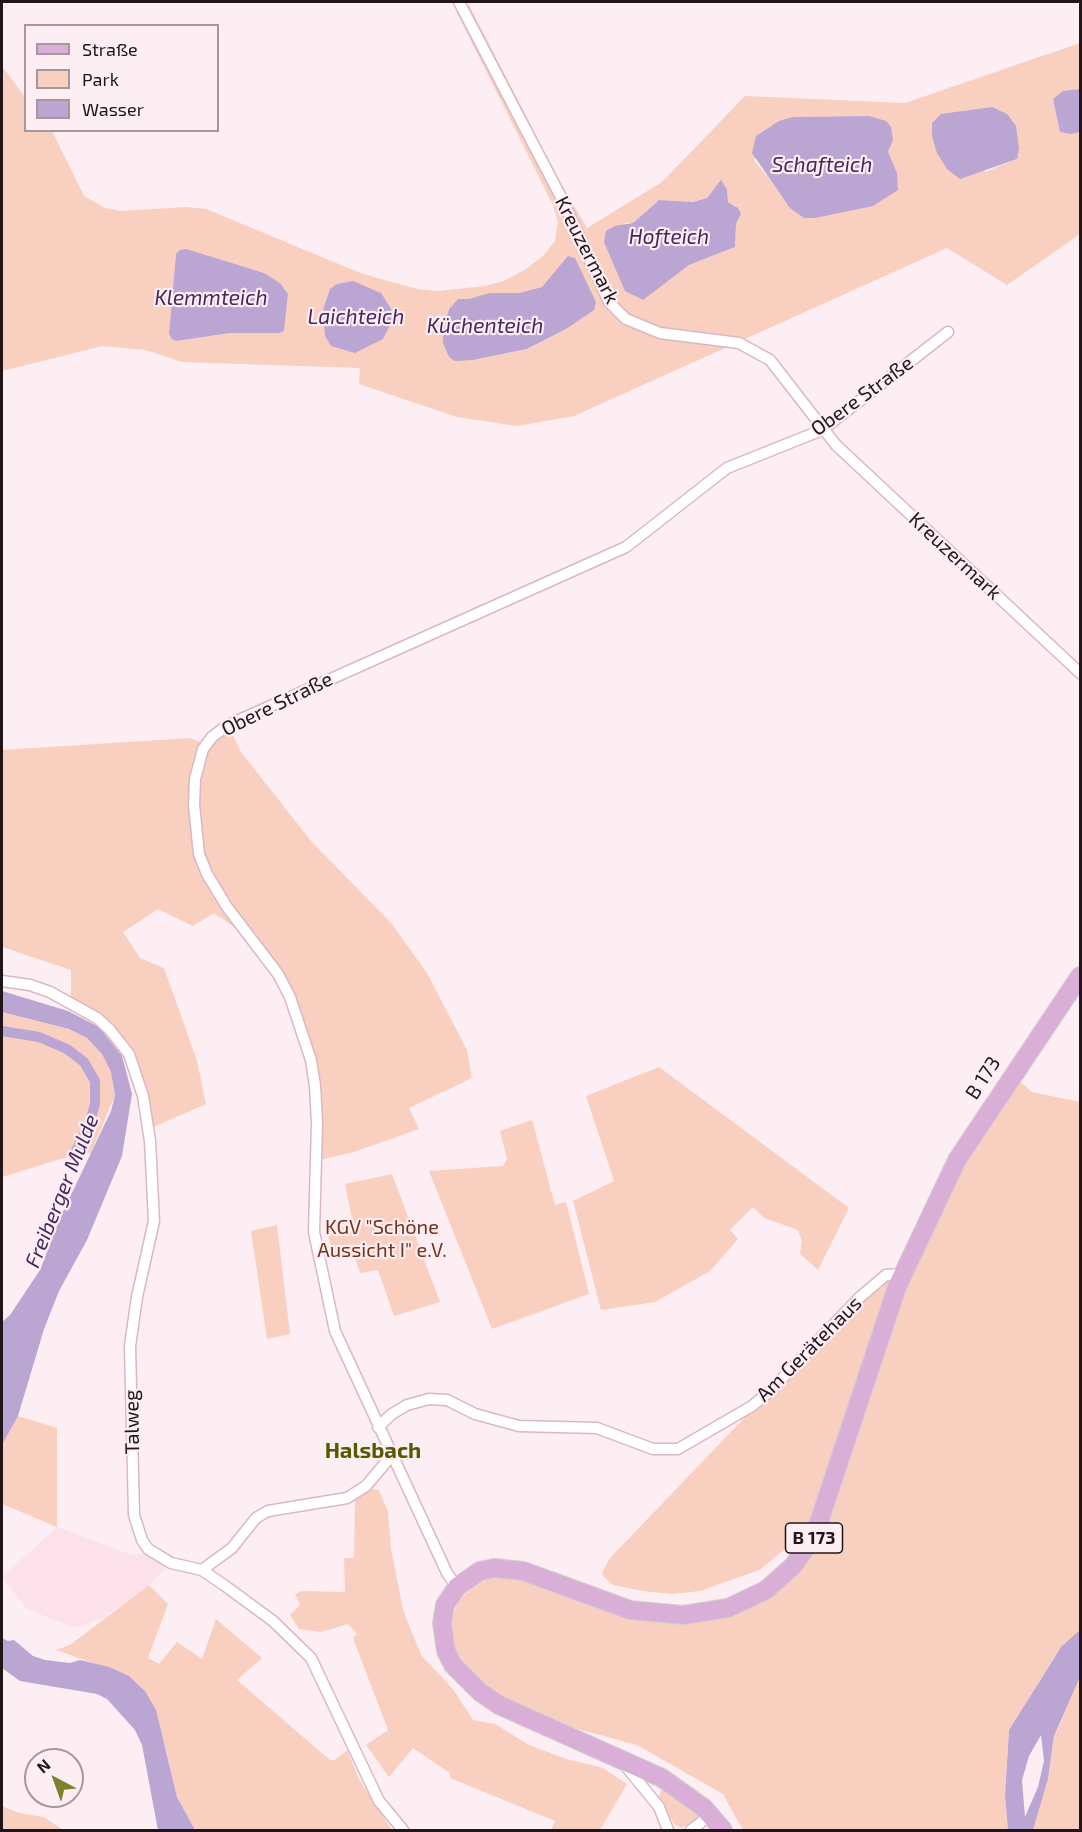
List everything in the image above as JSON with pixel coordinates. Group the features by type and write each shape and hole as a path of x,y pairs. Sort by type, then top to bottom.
{"main road":[{"name":"B 173","path":"723,1830 711,1815 662,1778 499,1705 480,1692 453,1665 446,1650 442,1623 445,1605 457,1587 480,1571 494,1568 523,1571 630,1610 683,1614 728,1608 766,1590 794,1566 814,1537 902,1274 957,1160 1080,976"}],"street":[{"name":"Kreuzermark","path":"459,2 563,201 609,302 626,319 660,333 738,343 770,360 822,430 1080,674"},
{"name":"Obere Straße","path":"457,1587 447,1573 335,1331 314,1232 315,1086 301,1027 278,974 227,907 207,874 199,854 194,805 195,779 203,749 212,737 228,725 626,547 727,468 822,430 948,332"},
{"name":"Talweg","path":"2,981 30,985 50,992 97,1018 129,1054 139,1078 150,1141 154,1221 137,1298 130,1346 134,1515 142,1540 148,1549 171,1563 202,1570 273,1621 311,1658 379,1801 403,1830"},
{"name":"Am Gerätehaus","path":"378,1427 392,1414 407,1405 429,1399 447,1400 475,1414 519,1426 597,1428 653,1449 678,1449 723,1425 761,1399 860,1297 886,1275 902,1274"},
{"path":"202,1570 232,1548 256,1518 268,1511 347,1498 366,1486 392,1455"},
{"path":"619,1758 659,1807 669,1830"},
{"path":"692,1830 711,1815"}],"shaded area":[{"path":"57,1527 132,1555 155,1553 171,1563 149,1585 101,1619 74,1628 27,1609 2,1577"}],"green space":[{"path":"469,5 560,182 587,228 662,182 745,96 905,103 1080,43 1080,89 1063,91 1053,99 1060,131 1071,134 1080,132 1080,234 1007,285 947,248 574,416 517,426 457,417 359,384 360,368 182,362 146,350 102,346 2,371 2,66 24,96 24,132 52,132 84,196 105,208 121,211 186,207 206,209 363,274 417,289 438,291 485,286 504,281 526,269 543,256 555,241 558,222 553,205 457,13","holes":["971,109 1017,159 985,172","869,116 893,140 888,152 843,210 815,218 782,195 754,160 793,117","727,190 728,202 736,206 741,214 736,224 735,247 689,265 655,289 624,223 633,223 659,200 693,202 707,198 711,192","176,255 227,263 264,273 280,283 288,294 284,331 279,333 230,333 176,341 169,334","572,256 596,302 566,329 528,349 473,360 443,330 449,309 458,299 490,294 519,293 542,287"]},
{"path":"228,725 241,752 311,841 392,924 427,973 467,1050 472,1078 409,1108 419,1129 354,1152 320,1160 312,1066 284,985 250,938 214,913 193,926 158,909 123,932 140,958 164,968 197,1061 206,1104 151,1128 119,1040 68,1000 71,995 71,970 2,947 2,750 190,738 206,744"},
{"path":"2,1012 69,1029 87,1038 102,1054 111,1072 115,1095 91,1153 77,1154 2,1177"},
{"path":"659,1067 849,1208 818,1270 800,1254 802,1241 798,1230 764,1218 753,1207 730,1230 738,1239 710,1271 655,1302 601,1310 573,1201 614,1181 586,1096"},
{"path":"1019,1081 1032,1092 1080,1102 1080,1630 1055,1656 1009,1730 1005,1796 1008,1830 743,1830 723,1794 637,1745 563,1725 493,1692 466,1668 453,1644 452,1617 460,1598 487,1578 497,1576 519,1579 619,1614 683,1622 738,1613 771,1598 793,1577 910,1273 972,1150"},
{"path":"532,1120 555,1205 566,1202 589,1294 492,1329 429,1171 503,1166 507,1159 500,1131"},
{"name":"KGV \"Schöne Aussicht I\" e.V.","path":"392,1174 440,1302 394,1316 378,1270 360,1273 352,1248 331,1252 328,1232 353,1224 345,1184"},
{"path":"277,1225 290,1334 267,1339 251,1231"},
{"path":"889,1280 812,1517 794,1542 759,1570 700,1591 672,1594 643,1591 613,1585 604,1577 602,1573 610,1558 751,1411 874,1290 880,1289"},
{"path":"18,1416 57,1428 57,1527 2,1504 2,1445"},
{"path":"372,1489 379,1490 388,1512 391,1549 403,1610 421,1655 453,1689 473,1720 495,1724 529,1745 566,1759 603,1768 627,1784 600,1830 551,1830 555,1821 450,1778 450,1773 413,1748 389,1777 366,1745 388,1730 353,1638 357,1634 348,1624 321,1632 299,1629 290,1615 300,1605 295,1594 302,1591 345,1592 344,1558 354,1558 355,1499"},
{"path":"149,1585 168,1604 148,1658 159,1664 177,1642 202,1659 216,1619 262,1658 237,1680 330,1760 335,1760 347,1750 359,1779 392,1830 195,1830 177,1797 166,1750 145,1691 129,1676 56,1650 70,1645"},
{"path":"1080,1677 1080,1830 1033,1830 1048,1779 1054,1737"},
{"path":"665,1789 699,1815 697,1818 682,1828 674,1824 659,1797 661,1790"},
{"path":"2,1806 19,1813 44,1817 63,1830 2,1830"}],"water":[{"path":"1080,89 1080,132 1071,134 1060,132 1053,99 1063,91"},
{"path":"992,107 1007,114 1016,126 1019,149 1017,159 960,179 947,169 937,153 932,136 932,123 941,114"},
{"name":"Schafteich","path":"869,116 886,121 891,127 893,140 888,152 897,173 898,190 873,206 815,218 804,218 790,208 752,153 756,136 779,121 793,117"},
{"name":"Hofteich","path":"721,180 727,190 728,202 738,208 741,214 736,224 735,247 689,265 643,300 625,291 604,242 606,231 615,226 633,223 659,200 693,202 707,198"},
{"name":"Klemmteich","path":"186,249 264,273 280,283 288,294 284,331 279,333 230,333 176,341 172,339 169,334 176,254"},
{"name":"Küchenteich","path":"568,256 575,258 596,302 594,310 566,329 527,349 473,360 455,361 449,357 443,343 443,330 449,309 458,299 469,299 490,293 519,293 542,287"},
{"name":"Laichteich","path":"353,281 381,293 391,309 392,321 383,339 355,353 331,346 325,336 323,310 330,289 337,284"},
{"path":"2,991 68,1011 99,1027 122,1056 132,1094 122,1156 87,1240 59,1291 44,1329 18,1416 2,1445 2,1322 10,1315 40,1270 60,1218 111,1111 115,1095 111,1072 102,1054 87,1038 69,1029 2,1012"},
{"path":"1080,1630 1080,1677 1054,1736 1048,1779 1033,1830 1008,1830 1005,1796 1009,1730 1061,1647","holes":["1041,1735 1044,1761 1038,1787 1025,1817 1022,1780 1029,1756"]},
{"path":"2,1638 8,1641 14,1640 33,1656 45,1660 70,1663 80,1660 109,1667 129,1676 145,1691 156,1710 177,1797 195,1830 158,1830 142,1745 135,1730 107,1699 97,1694 20,1681 2,1668"}],"waterway":[{"name":"Freiberger Mulde","path":"2,1031 39,1037 67,1049 84,1062 95,1081 95,1104 89,1125 75,1153"}],"district":[{"name":"Halsbach","path":"373,1451"}]}
